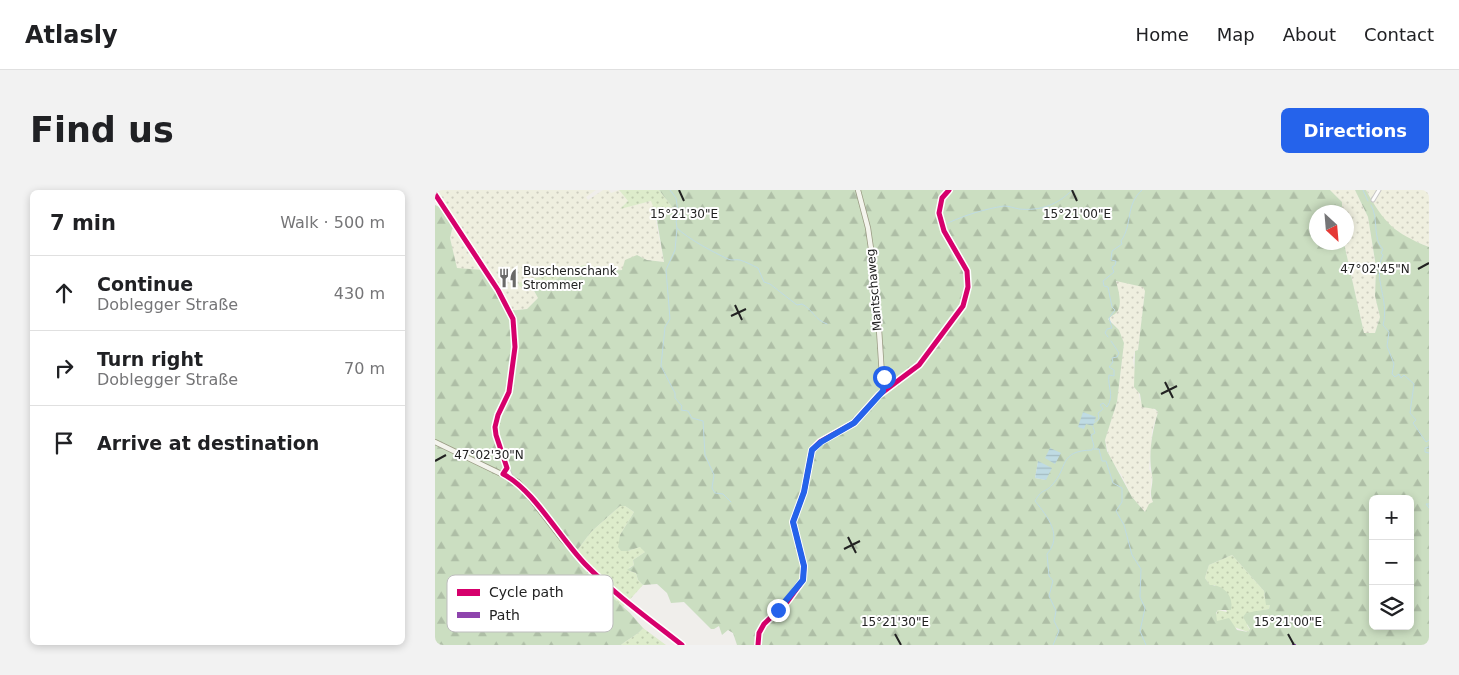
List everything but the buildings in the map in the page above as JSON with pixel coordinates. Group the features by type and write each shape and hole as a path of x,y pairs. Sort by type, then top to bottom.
{"street":[{"name":"Mantschaweg","path":"858,190 868,228 875,283 883,391"},
{"path":"757,645 759,633 764,624 787,602 803,580 804,566 793,522 804,492 812,450 821,442 854,423 883,391 919,365 965,300 968,287 967,271 944,231 940,217 941,202 949,190"},
{"path":"1373,200 1379,190"},
{"path":"435,194 498,290 513,319 515,347 509,392 498,414 495,427 497,442 512,479"},
{"path":"435,442 503,474 523,486 562,539 596,575"},
{"path":"503,474 507,468"},
{"path":"613,590 682,645"}],"green space":[{"path":"435,190 596,190 586,197 588,200 603,190 609,190 611,193 619,190 628,201 621,208 652,201 664,262 647,260 637,255 622,270 584,265 520,287 531,285 538,298 527,309 511,311 497,283"},
{"path":"619,190 659,190 673,208 656,215 651,201 620,209 628,201"},
{"path":"659,190 1330,190 1342,202 1342,205 1309,205 1309,250 1346,250 1364,333 1375,333 1380,317 1375,296 1376,267 1368,217 1355,190 1366,190 1391,226 1407,237 1429,247 1429,645 737,645 733,633 728,630 722,635 719,626 711,629 684,602 671,603 667,593 657,584 643,585 638,580 636,573 627,570 634,565 633,560 645,552 640,547 621,551 618,547 620,535 634,512 625,506 620,506 591,532 573,556 589,575 447,575 447,632 613,632 613,598 643,628 636,635 621,645 435,645 435,205 442,208 453,225 450,238 457,268 483,270 508,311 527,309 538,298 531,285 553,282 562,275 622,270 625,260 637,255 647,260 664,262 656,215 673,208","holes":["1116,281 1143,287 1145,291 1138,350 1135,351 1134,387 1140,394 1142,407 1155,409 1158,412 1152,435 1151,451 1151,495 1153,502 1149,504 1145,512 1132,497 1107,451 1105,440 1117,402 1124,343 1119,330 1108,319 1118,311 1120,303","1038,462 1046,480 1035,478","1232,555 1264,591 1266,605 1270,605 1269,609 1246,613 1243,617 1250,629 1248,632 1237,630 1229,618 1217,621 1216,613 1218,610 1231,610 1232,605 1227,592 1220,587 1210,585 1205,578 1209,565"]},
{"path":"1330,190 1355,190 1368,217 1376,268 1375,296 1380,317 1375,333 1364,333 1346,250 1354,250 1354,205 1342,205 1342,202"},
{"path":"1366,190 1429,190 1429,247 1407,238 1384,221"},
{"path":"453,225 483,270 457,269 450,238"},
{"path":"584,265 622,270 562,275 553,282 520,287 518,283"},
{"path":"1118,281 1144,287 1145,291 1138,350 1135,351 1133,360 1140,400 1158,412 1152,431 1149,469 1152,475 1150,496 1153,502 1145,512 1132,497 1122,476 1110,458 1105,440 1117,402 1124,343 1119,330 1108,317 1115,314 1115,283"},
{"path":"620,506 625,506 634,512 620,535 628,551 640,547 644,548 645,552 633,560 634,565 629,568 630,571 636,573 638,580 643,585 623,607 613,598 613,575 589,575 573,556 591,532"},
{"path":"1232,555 1264,591 1265,599 1270,605 1269,609 1264,610 1247,625 1250,630 1248,632 1217,621 1215,617 1218,610 1227,612 1215,585 1210,585 1205,578 1209,565"},
{"path":"643,628 666,645 621,645"}],"water":[{"path":"1083,412 1096,417 1093,426 1086,424 1084,429 1078,427"},
{"path":"1050,448 1061,453 1055,464 1045,458"},
{"path":"1038,461 1052,468 1046,480 1035,478"}],"waterway":[{"path":"670,190 676,198 679,218 676,221 675,250 666,270 670,319 665,327 661,366 675,393 675,398 682,406 681,410 688,411 692,418 703,421 705,455 714,475 712,488 715,493 723,494 731,502"},
{"path":"948,223 961,217 1004,206 1019,209 1041,208 1061,200 1072,190"},
{"path":"1108,337 1105,333 1107,329 1112,328 1109,318 1115,310 1112,307 1108,287 1104,286 1103,281 1114,272 1112,267 1116,261 1111,260 1112,251 1122,244 1121,241 1125,235 1133,202 1142,190"},
{"path":"1363,190 1368,201"},
{"path":"1371,205 1375,216 1376,234 1383,249 1379,272 1385,316 1383,325 1389,332 1387,346 1394,364 1392,374 1395,377 1399,374 1401,378 1404,375 1414,384 1410,413 1416,420 1413,423 1426,442 1429,440"},
{"path":"677,228 694,241 729,260 740,260 758,268 764,282 770,284 797,305 802,304 806,306 820,320 827,324"},
{"path":"1094,423 1099,419 1098,413 1103,409 1100,405 1103,403 1107,407 1111,395 1109,375 1114,376 1114,370 1109,367 1113,362 1112,358 1117,357 1119,353 1111,341"},
{"path":"1053,645 1059,631 1054,621 1056,611 1049,596 1053,581 1049,576 1047,554 1052,547 1054,534 1049,520 1035,501 1057,478 1069,457 1074,453 1092,450 1094,446 1091,435 1095,433 1093,427"},
{"path":"1429,447 1425,448 1425,452 1429,453"},
{"path":"1094,449 1099,449 1102,461 1106,461 1113,483 1122,488 1122,502 1116,511 1124,525 1132,555 1141,569 1140,597 1145,608 1140,631 1146,645"},
{"path":"1429,504 1426,504 1429,508"}],"cycle path":[{"path":"758,645 759,633 764,624 787,602 803,580 804,566 793,522 804,492 812,450 820,442 854,423 879,395 919,365 963,306 968,287 967,271 944,231 939,213 942,198 949,190"},
{"path":"435,194 498,290 513,319 515,347 509,392 498,415 495,427 507,468 503,474 525,491 575,553 596,575"},
{"path":"613,590 682,645"}],"place":[{"name":"Buschenschank Strommer","path":"508,278"}],"route":[{"path":"778,610 787,602 803,580 804,566 793,522 806,487 810,454 821,442 836,435 859,418 883,391 884,377"}]}
